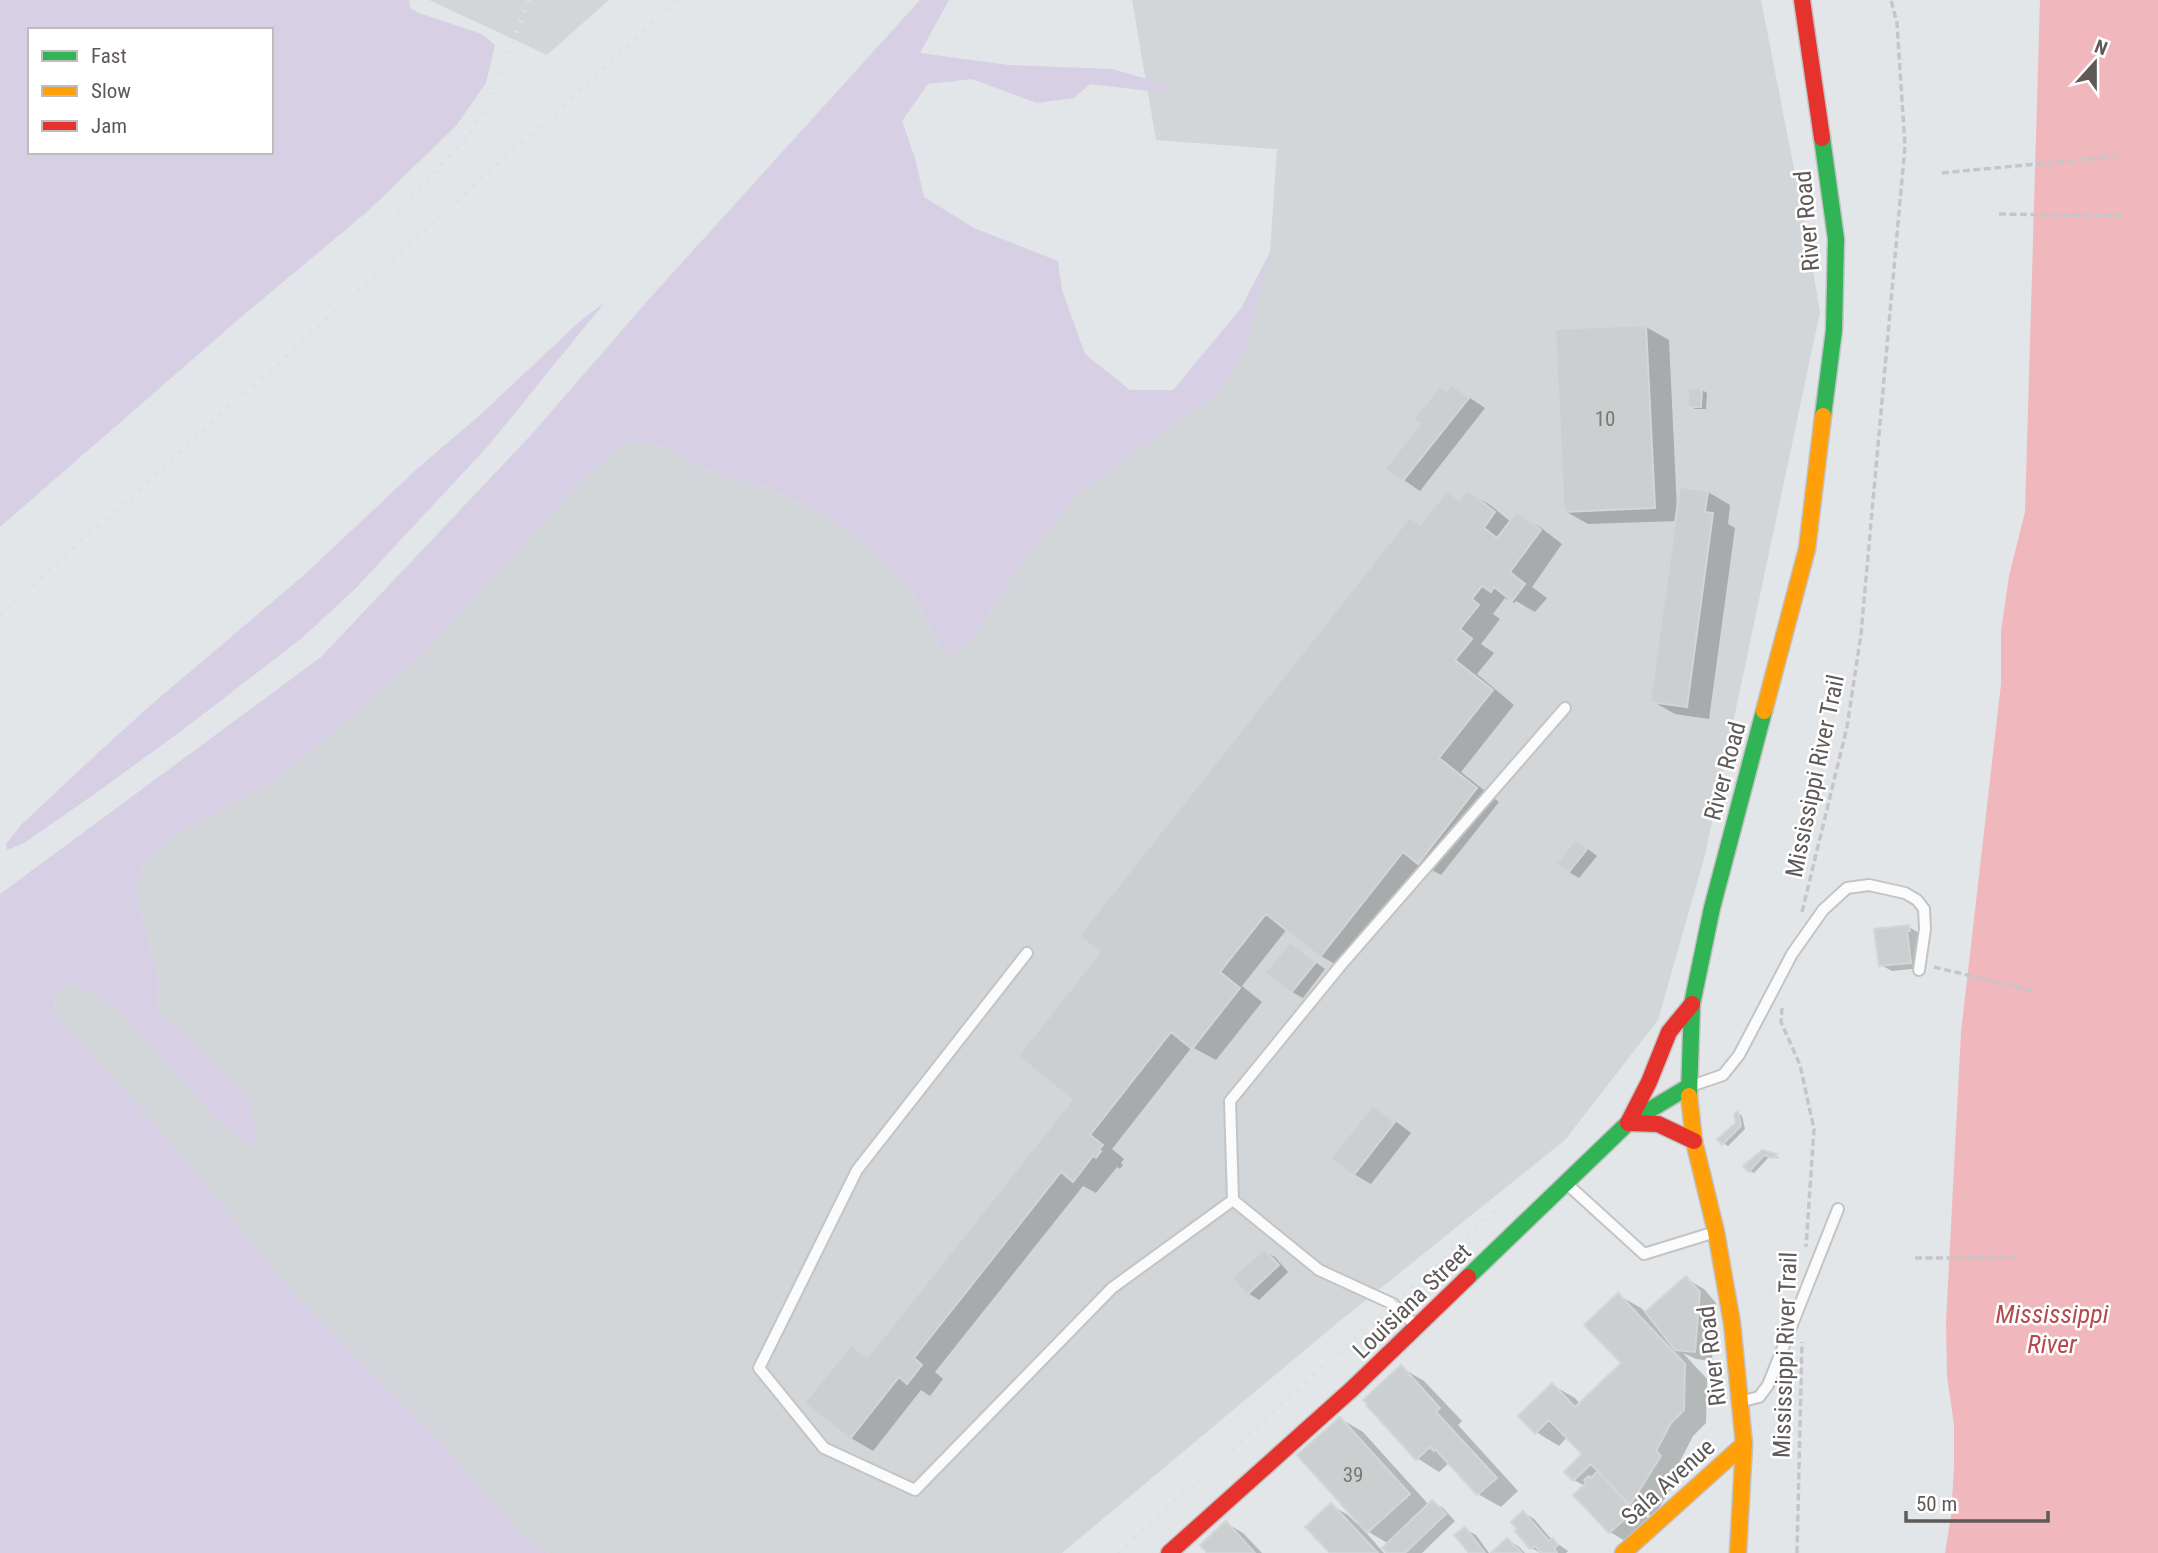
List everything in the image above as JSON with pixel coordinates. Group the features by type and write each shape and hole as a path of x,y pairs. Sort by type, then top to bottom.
{"main road":[{"name":"River Road","path":"1738,1553 1744,1444 1741,1401 1732,1323 1716,1232 1694,1141 1688,1087 1692,1004 1727,850 1807,549 1834,330 1836,239 1802,0"},
{"path":"1692,1004 1669,1032 1628,1124 1658,1124 1694,1141"},
{"name":"Louisiana Street","path":"1170,1553 1352,1390 1628,1124 1688,1087"},
{"name":"Sala Avenue","path":"1623,1553 1744,1444"}],"lane":[{"path":"1417,1327 1393,1304 1319,1270 1233,1200 1230,1101 1341,965 1565,708"},
{"path":"1688,1087 1723,1075 1739,1055 1792,954 1823,910 1847,888 1869,885 1893,889 1917,900 1923,909 1925,929 1919,970"},
{"path":"1027,953 857,1170 759,1368 824,1448 915,1490 1112,1289 1233,1200"},
{"path":"1567,1184 1644,1254 1716,1232"},
{"path":"1741,1401 1759,1397 1768,1385 1838,1209"}],"path":[{"name":"Mississippi River Trail","path":"1802,914 1847,727 1861,634 1905,145 1897,23 1891,0"},
{"path":"1942,173 2121,156"},
{"path":"1998,214 2123,216"},
{"path":"1933,967 2034,991"},
{"name":"Mississippi River Trail","path":"1782,1009 1781,1022 1800,1065 1814,1129 1806,1254"},
{"path":"1915,1258 2017,1258"},
{"name":"Mississippi River Trail","path":"1797,1553 1802,1336"}],"shaded area":[{"path":"0,0 409,0 410,8 419,13 482,34 495,45 486,83 456,126 368,211 247,312 0,527"},
{"path":"429,0 609,0 547,55"},
{"path":"920,0 949,0 920,53 1009,65 1112,69 1175,87 1158,92 1090,84 1074,98 1037,103 972,79 928,84 902,121 915,158 924,197 974,228 1058,261 1062,290 1085,354 1130,390 1173,390 1241,308 1270,252 1247,345 1219,393 1078,494 1014,574 973,638 952,656 940,647 909,586 867,547 827,517 764,486 731,479 698,466 663,446 625,442 586,476 421,657 274,783 179,832 142,867 136,894 159,978 157,1010 209,1056 248,1097 259,1135 253,1149 216,1120 118,1010 73,982 56,996 55,1013 172,1143 294,1294 448,1449 521,1534 548,1553 0,1553 0,894 321,657 531,435 649,299"},
{"path":"1132,0 1761,0 1820,312 1705,855 1658,1020 1565,1140 1341,1320 1062,1553 548,1553 521,1534 448,1449 294,1294 172,1143 55,1013 56,996 73,982 118,1010 216,1120 209,1056 157,1010 159,978 136,894 142,867 179,832 274,783 586,476 625,442 663,446 698,466 731,479 764,486 827,517 867,547 909,586 940,647 973,638 1014,574 1078,494 1219,393 1270,252 1277,149 1156,140"},
{"path":"605,302 489,445 355,589 302,638 96,793 24,843 7,850 6,844 22,824 101,750 304,575 418,468 479,416 579,322"}],"water":[{"name":"Mississippi River","path":"2040,0 2158,0 2158,1553 1945,1553 1954,1469 1954,1425 1947,1376 1946,1322 1961,1032 2001,684 2001,631 2009,576 2025,512"}],"building":[{"path":"1646,325 1655,508 1564,512 1555,329"},
{"path":"1451,384 1469,398 1402,482 1385,469 1420,424 1414,419 1440,386 1446,391"},
{"path":"1688,388 1702,389 1701,407 1688,407"},
{"path":"1680,487 1708,491 1705,512 1713,513 1687,707 1650,702"},
{"path":"1467,490 1495,512 1484,528 1497,538 1517,512 1541,530 1510,572 1525,584 1512,601 1494,587 1491,592 1482,586 1472,599 1479,605 1460,629 1472,639 1455,660 1493,690 1439,758 1477,788 1418,864 1403,852 1320,957 1266,914 1220,972 1240,988 1192,1049 1171,1032 1090,1135 1103,1145 1096,1158 1093,1156 1073,1182 1061,1172 914,1358 922,1365 907,1384 899,1377 850,1439 804,1403 851,1345 867,1358 1072,1100 1018,1056 1100,952 1079,936 1410,517 1420,525 1447,491 1459,500"},
{"path":"1576,839 1588,848 1568,873 1556,864"},
{"path":"1909,925 1910,931 1907,931 1911,963 1879,966 1874,929"},
{"path":"1290,942 1316,962 1291,993 1265,973"},
{"path":"1373,1105 1395,1122 1353,1176 1331,1158"},
{"path":"1738,1111 1741,1126 1722,1145 1717,1139 1736,1123 1734,1114"},
{"path":"1762,1150 1777,1154 1773,1158 1764,1155 1749,1172 1743,1166"},
{"path":"1264,1249 1279,1265 1247,1295 1232,1278"},
{"path":"1686,1276 1700,1292 1695,1352 1675,1350 1645,1312"},
{"path":"1618,1293 1685,1364 1684,1410 1671,1423 1656,1451 1661,1456 1630,1505 1591,1464 1573,1481 1564,1472 1582,1454 1549,1420 1535,1434 1518,1416 1552,1383 1575,1407 1621,1363 1584,1325"},
{"path":"1401,1365 1440,1408 1436,1412 1497,1478 1477,1495 1436,1450 1430,1447 1416,1460 1363,1400"},
{"path":"1340,1417 1410,1494 1367,1533 1297,1455"},
{"path":"1598,1471 1634,1511 1609,1533 1573,1495 1586,1483 1584,1480 1589,1476 1591,1478"},
{"path":"1432,1500 1446,1514 1405,1553 1387,1553 1382,1548"},
{"path":"1331,1503 1378,1553 1330,1553 1305,1527"},
{"path":"1523,1511 1549,1541 1553,1538 1558,1545 1554,1548 1557,1553 1541,1553 1535,1546 1530,1549 1515,1531 1517,1529 1511,1522"},
{"path":"1226,1521 1255,1553 1207,1553 1200,1545"},
{"path":"1465,1527 1485,1553 1469,1553 1454,1535"},
{"path":"1507,1538 1522,1553 1491,1553"}],"railway":[{"path":"397,214 470,134 490,100 529,0"},
{"path":"0,615 679,0"},
{"path":"1118,1553 1497,1209"}],"traffic: fast":[{"path":"1822,138 1836,239 1834,330 1823,416"},
{"path":"1689,1096 1692,1004 1712,908 1764,711"},
{"path":"1468,1277 1628,1123 1688,1087"}],"traffic: slow":[{"path":"1764,711 1807,549 1823,416"},
{"path":"1689,1096 1694,1141 1716,1232 1732,1323 1744,1444 1738,1553"},
{"path":"1623,1553 1744,1444"}],"traffic: jam":[{"path":"1802,0 1822,138"},
{"path":"1692,1004 1669,1032 1649,1082 1628,1123 1658,1124 1694,1141"},
{"path":"1169,1553 1352,1389 1468,1277"}]}
